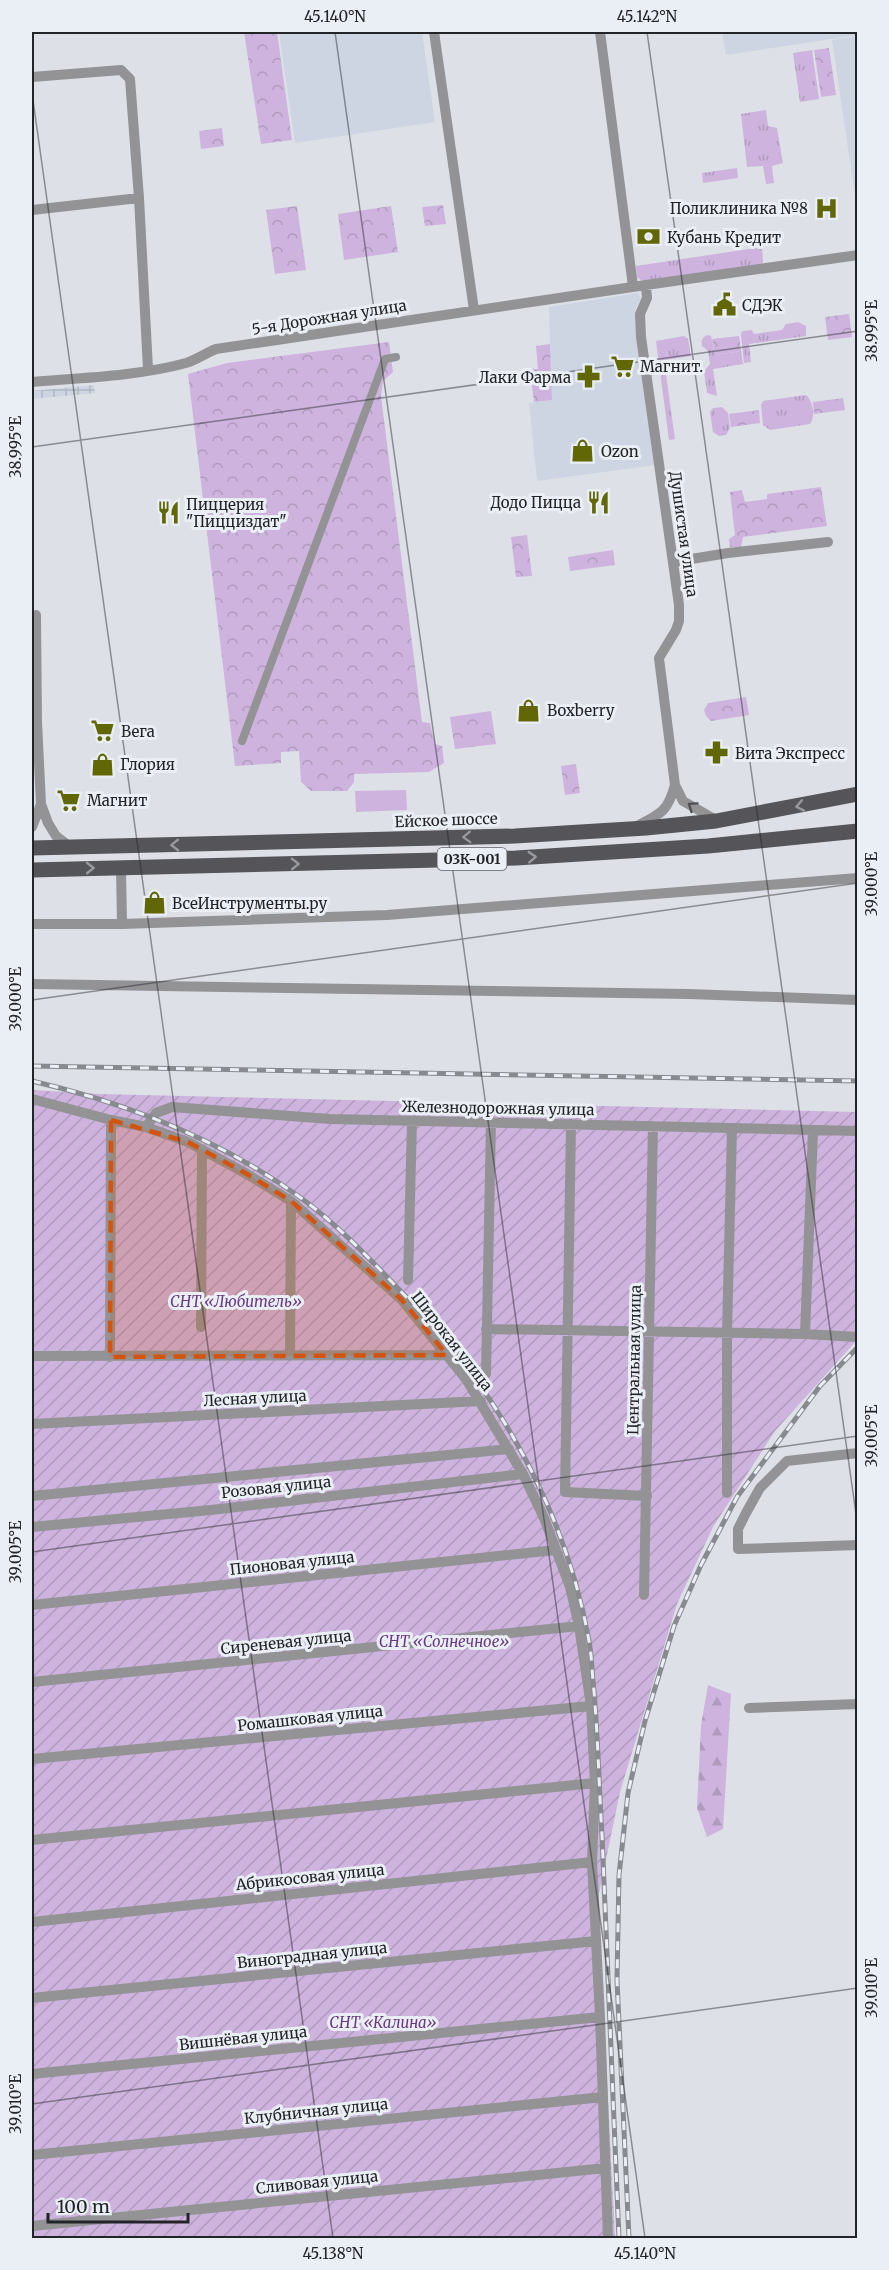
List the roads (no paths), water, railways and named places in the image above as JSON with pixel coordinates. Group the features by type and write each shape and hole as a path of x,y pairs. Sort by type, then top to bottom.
{"main road":[{"name":"Ейское шоссе","path":"32,848 515,836 630,829 716,821 858,794"},
{"name":"03К-001","path":"32,870 606,854 858,831"}],"street":[{"path":"434,32 474,310"},
{"path":"600,32 633,286"},
{"path":"32,76 121,70 130,79 140,198 148,369"},
{"path":"32,210 140,198"},
{"name":"5-я Дорожная улица","path":"32,382 102,376 148,369 187,362 216,349 633,286 858,255"},
{"name":"Душистая улица","path":"646,285 647,298 640,314 642,337 679,621 660,655 659,662 675,785"},
{"path":"242,741 386,358 396,357"},
{"path":"673,562 728,553 828,542"},
{"path":"36,615 35,771 41,804 48,823 56,836 70,847"},
{"path":"675,785 683,801 716,821"},
{"path":"630,829 665,811 675,785"},
{"path":"32,827 41,804"},
{"path":"121,868 122,924"},
{"path":"32,924 122,924 387,915 858,878"},
{"path":"32,984 689,994 858,1000"},
{"name":"Широкая улица","path":"32,1099 146,1127 188,1142 291,1201 402,1300 481,1401 523,1474 570,1587 579,1626 591,1706 595,1783 592,1862 608,2238"},
{"name":"Железнодорожная улица","path":"146,1127 156,1113 172,1107 330,1119 858,1131"},
{"path":"110,1357 111,1120"},
{"path":"408,1280 412,1121"},
{"path":"486,1374 491,1122"},
{"path":"571,1124 565,1492 647,1496"},
{"name":"Центральная улица","path":"645,1595 653,1126"},
{"path":"727,1493 727,1333 732,1128"},
{"path":"805,1334 813,1131"},
{"path":"201,1327 202,1151"},
{"path":"290,1356 291,1201"},
{"path":"486,1329 858,1336"},
{"path":"32,1356 447,1355"},
{"name":"Лесная улица","path":"32,1424 481,1401"},
{"path":"32,1496 509,1449"},
{"path":"858,1453 787,1461 760,1488 746,1513 738,1529 738,1549 858,1545"},
{"name":"Розовая улица","path":"32,1527 211,1510 523,1474"},
{"name":"Пионовая улица","path":"32,1605 556,1550"},
{"name":"Сиреневая улица","path":"32,1682 579,1626"},
{"path":"749,1708 858,1704"},
{"name":"Ромашковая улица","path":"32,1759 591,1706"},
{"path":"32,1840 595,1783"},
{"name":"Абрикосовая улица","path":"32,1922 592,1862"},
{"name":"Виноградная улица","path":"32,1998 596,1941"},
{"name":"Вишнёвая улица","path":"32,2074 600,2017"},
{"name":"Клубничная улица","path":"32,2155 603,2097"},
{"name":"Сливовая улица","path":"32,2226 606,2168"}],"railway":[{"path":"32,1066 858,1081"},
{"path":"32,1081 138,1112 206,1141 270,1177 313,1207 369,1259 452,1349 492,1403 529,1467 545,1500 572,1570 591,1653 597,1727 619,2238"},
{"path":"629,2238 617,1980 619,1875 628,1793 645,1721 674,1626 701,1565 737,1497 820,1386 858,1347"}],"place":[{"name":"Поликлиника №8","path":"826,208"},
{"name":"Кубань Кредит","path":"649,237"},
{"name":"СДЭК","path":"724,305"},
{"name":"Магнит.","path":"622,366"},
{"name":"Лаки Фарма","path":"589,377"},
{"name":"Ozon","path":"583,451"},
{"name":"Додо Пицца","path":"599,502"},
{"name":"Пиццерия \"Пицциздат\"","path":"168,513"},
{"name":"Boxberry","path":"529,710"},
{"name":"Вега","path":"103,731"},
{"name":"Вита Экспресс","path":"717,753"},
{"name":"Глория","path":"102,764"},
{"name":"Магнит","path":"69,800"},
{"name":"ВсеИнструменты.ру","path":"154,903"}],"park label":[{"name":"СНТ «Любитель»","path":"236,1301"},
{"name":"СНТ «Солнечное»","path":"444,1641"},
{"name":"СНТ «Калина»","path":"383,2022"}]}
